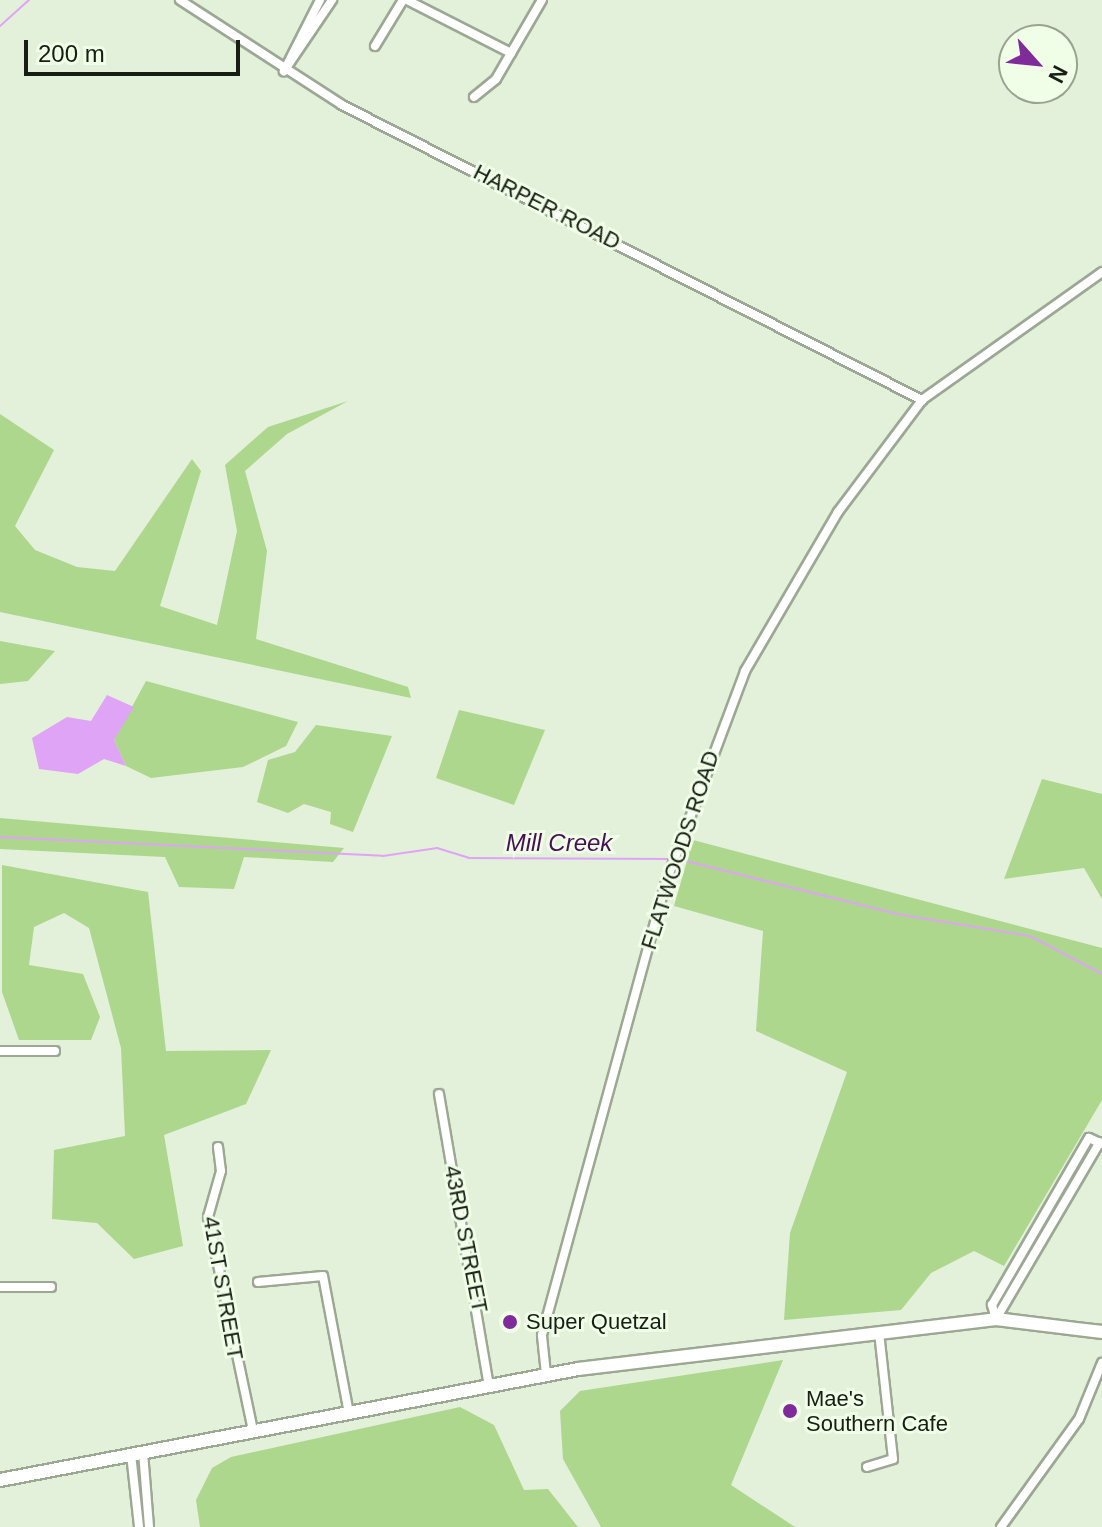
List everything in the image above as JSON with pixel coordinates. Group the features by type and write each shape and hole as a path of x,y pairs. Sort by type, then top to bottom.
{"highway":[{"path":"0,1480 546,1374 996,1319 1102,1332"}],"street":[{"name":"HARPER ROAD","path":"180,0 284,71 922,400"},
{"path":"284,71 320,0"},
{"path":"284,71 332,0"},
{"path":"375,46 405,0 511,53"},
{"path":"474,97 511,53 542,0"},
{"path":"310,17 319,23"},
{"name":"FLATWOODS ROAD","path":"546,1374 542,1335 680,835 720,728 770,625 867,468 922,400 1102,272"},
{"path":"0,1051 55,1051"},
{"name":"43RD STREET","path":"439,1094 489,1385"},
{"path":"996,1319 992,1305 1089,1138 1101,1143"},
{"name":"41ST STREET","path":"218,1147 221,1171 208,1217 253,1430"},
{"path":"258,1282 323,1276 349,1413"},
{"path":"0,1287 51,1287"},
{"path":"867,1467 888,1465 893,1452 879,1333"},
{"path":"1001,1527 1079,1419 1102,1363"},
{"path":"137,1453 139,1527"},
{"path":"137,1453 149,1527"}],"green space":[{"path":"348,401 287,434 245,471 267,551 256,639 408,687 411,698 0,612 0,414 54,450 15,526 35,550 77,567 115,571 192,459 201,471 160,606 217,625 237,531 225,465 268,427"},
{"path":"0,641 55,651 28,681 0,684"},
{"path":"146,681 298,722 286,746 243,767 151,778 126,766 114,740"},
{"path":"459,710 545,730 514,805 436,778"},
{"path":"316,725 392,736 353,832 330,824 331,812 304,804 288,813 257,802 268,760 295,752"},
{"path":"1042,779 1102,794 1102,899 1084,868 1004,879"},
{"path":"0,818 344,848 333,862 244,857 234,889 179,887 165,857 0,849"},
{"path":"693,840 1102,948 1102,1100 1004,1266 974,1251 931,1273 901,1310 784,1320 790,1233 847,1072 756,1031 763,931 674,906"},
{"path":"2,865 148,892 166,1051 271,1050 246,1104 164,1135 183,1246 134,1259 97,1223 52,1219 54,1150 125,1136 121,1048 89,928 64,913 34,927 29,965 83,974 100,1017 91,1040 19,1040 2,992"},
{"path":"783,1360 731,1485 795,1527 601,1527 563,1459 560,1411 580,1391"},
{"path":"460,1407 494,1425 524,1490 548,1489 578,1527 200,1527 196,1500 212,1468 231,1457"}],"shaded area":[{"path":"107,695 134,707 114,740 126,766 104,759 78,774 39,769 32,738 67,717 91,721"}],"waterway":[{"path":"0,26 29,0"},
{"name":"Mill Creek","path":"0,837 383,856 437,848 469,858 672,859"},
{"name":"Mill Creek","path":"678,859 897,914 1030,936 1102,974"}],"place":[{"name":"Super Quetzal","path":"510,1322"},
{"name":"Mae's Southern Cafe","path":"790,1411"}]}
